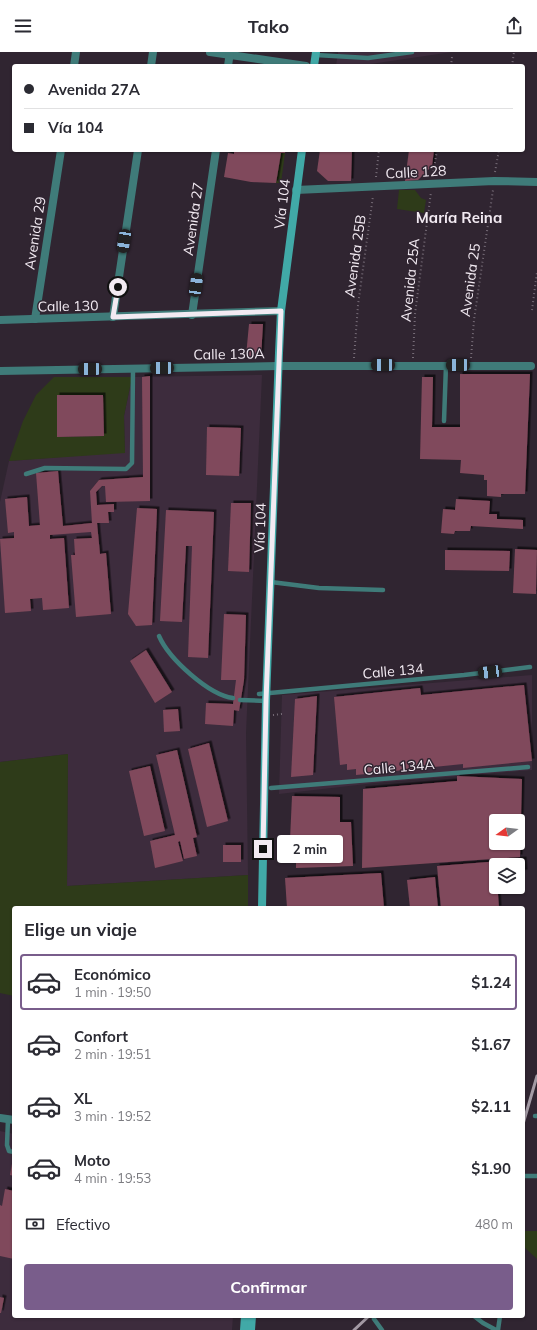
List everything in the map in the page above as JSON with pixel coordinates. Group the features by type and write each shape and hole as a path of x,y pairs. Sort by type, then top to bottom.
{"main road":[{"path":"314,64 316,53"},
{"name":"Vía 104","path":"262,906 264,696 271,582 278,366 281,311 302,152"},
{"path":"244,1330 245,1318"},
{"path":"251,1330 252,1318"}],"street":[{"path":"74,64 76,52"},
{"path":"151,64 153,52"},
{"path":"210,52 293,64"},
{"path":"228,64 230,54"},
{"name":"Avenida 29","path":"35,320 61,152"},
{"path":"113,317 138,152"},
{"name":"Avenida 27","path":"192,315 216,152"},
{"name":"Calle 128","path":"296,190 494,181 537,182"},
{"name":"Calle 130","path":"0,320 281,311"},
{"name":"Calle 130A","path":"0,371 353,365 531,366"}],"lane":[{"path":"316,53 368,58 412,52"},
{"path":"444,421 446,365"},
{"path":"26,474 45,468 126,469 130,466 132,463 133,368"},
{"path":"271,582 319,588 383,590"},
{"path":"158,636 163,647 185,669 213,690 233,698"},
{"name":"Calle 134","path":"240,700 264,696 530,667"},
{"name":"Calle 134A","path":"271,788 528,767"},
{"path":"8,1119 8,1145 9,1151 12,1152"},
{"path":"525,1176 537,1176"},
{"path":"477,1318 497,1330 500,1318"},
{"path":"374,1319 382,1330"}],"path":[{"path":"512,64 514,52"},
{"path":"451,64 452,57"},
{"name":"Avenida 25B","path":"353,365 358,305 379,152"},
{"name":"Avenida 25A","path":"413,365 415,314 437,152"},
{"name":"Avenida 25","path":"470,365 474,320 499,152"},
{"path":"532,310 537,272"}],"shaded area":[{"path":"338,52 452,52 371,64 336,64"},
{"path":"262,375 246,733 248,875 67,886 68,754 0,762 0,502 9,461 125,452 124,416 132,377"},
{"path":"532,675 532,770 375,783 279,794 282,695"},
{"path":"0,1131 12,1134 12,1318 233,1318 232,1330 0,1330"}],"green space":[{"path":"281,153 285,153 281,183 276,183"},
{"path":"399,190 415,190 421,198 426,200 424,213 397,209"},
{"path":"54,377 132,377 124,416 125,453 9,461 23,421 36,395","holes":["57,395 103,395 104,436 58,437"]},
{"path":"68,754 67,886 248,875 248,906 12,906 12,996 0,993 0,762"},
{"path":"525,1231 537,1231 537,1259 525,1248"}],"building":[{"path":"234,152 285,152 281,153 276,183 251,182 224,177 228,153 234,154"},
{"path":"320,152 352,152 351,181 328,181 317,171"},
{"path":"409,152 434,152 432,166 418,180 405,181"},
{"path":"249,324 263,324 261,357 246,356"},
{"path":"460,374 530,374 525,494 501,494 501,497 487,496 487,480 484,480 484,475 460,473 461,460 420,459 422,377 433,377 432,427 460,427"},
{"path":"150,376 150,501 106,502 105,486 102,486 96,492 97,505 114,504 114,512 108,512 109,523 97,523 100,554 106,553 111,614 76,617 71,555 75,555 74,539 92,538 91,532 50,535 50,539 64,538 69,608 43,610 42,598 30,599 31,611 5,613 0,539 14,538 14,532 8,533 5,499 27,497 29,526 40,525 36,473 58,471 63,526 92,523 90,491 99,480 143,477 142,377"},
{"path":"57,395 103,395 104,436 57,437"},
{"path":"207,427 241,428 239,476 206,475"},
{"path":"456,499 490,501 489,514 497,514 497,519 523,520 523,529 471,526 470,531 455,531 454,534 441,533 443,509 455,510"},
{"path":"231,503 251,503 249,572 228,571"},
{"path":"137,508 157,509 152,625 136,626 128,614"},
{"path":"166,510 214,512 208,658 188,657 192,546 186,546 182,622 160,621"},
{"path":"515,549 537,550 536,594 513,593"},
{"path":"445,550 510,551 509,571 445,570"},
{"path":"224,614 246,615 244,680 239,711 234,710 233,726 205,724 206,703 233,704 236,680 221,680"},
{"path":"146,650 172,692 155,703 130,661"},
{"path":"524,685 532,761 463,768 463,764 356,775 356,769 347,770 347,764 340,765 334,697 420,688 421,695"},
{"path":"317,696 313,775 291,777 295,699"},
{"path":"178,709 180,731 164,732 163,710"},
{"path":"209,743 228,821 207,827 188,749"},
{"path":"177,750 197,837 193,838 197,856 184,859 180,841 178,842 183,861 155,868 150,841 175,835 156,755"},
{"path":"150,766 165,831 144,836 129,771"},
{"path":"457,776 522,779 521,814 489,814 489,850 520,850 520,857 362,868 363,789 457,781"},
{"path":"292,796 340,797 340,822 351,822 353,866 296,868 296,840 290,840"},
{"path":"223,845 241,845 241,862 223,862"},
{"path":"489,862 489,894 498,894 499,906 441,906 437,866"},
{"path":"381,873 384,906 287,906 285,878"},
{"path":"435,877 438,906 410,906 407,880"},
{"path":"12,1164 12,1176 10,1175"},
{"path":"5,1189 12,1191 12,1259 0,1256 0,1205 2,1206"},
{"path":"0,1297 4,1298 1,1313 0,1313"}],"railway":[{"path":"525,1117 537,1076"},
{"path":"354,1330 367,1318"}],"district":[{"name":"María Reina","path":"459,217"}],"route":[{"path":"118,287 113,317 281,311 266,701 263,849"}]}
